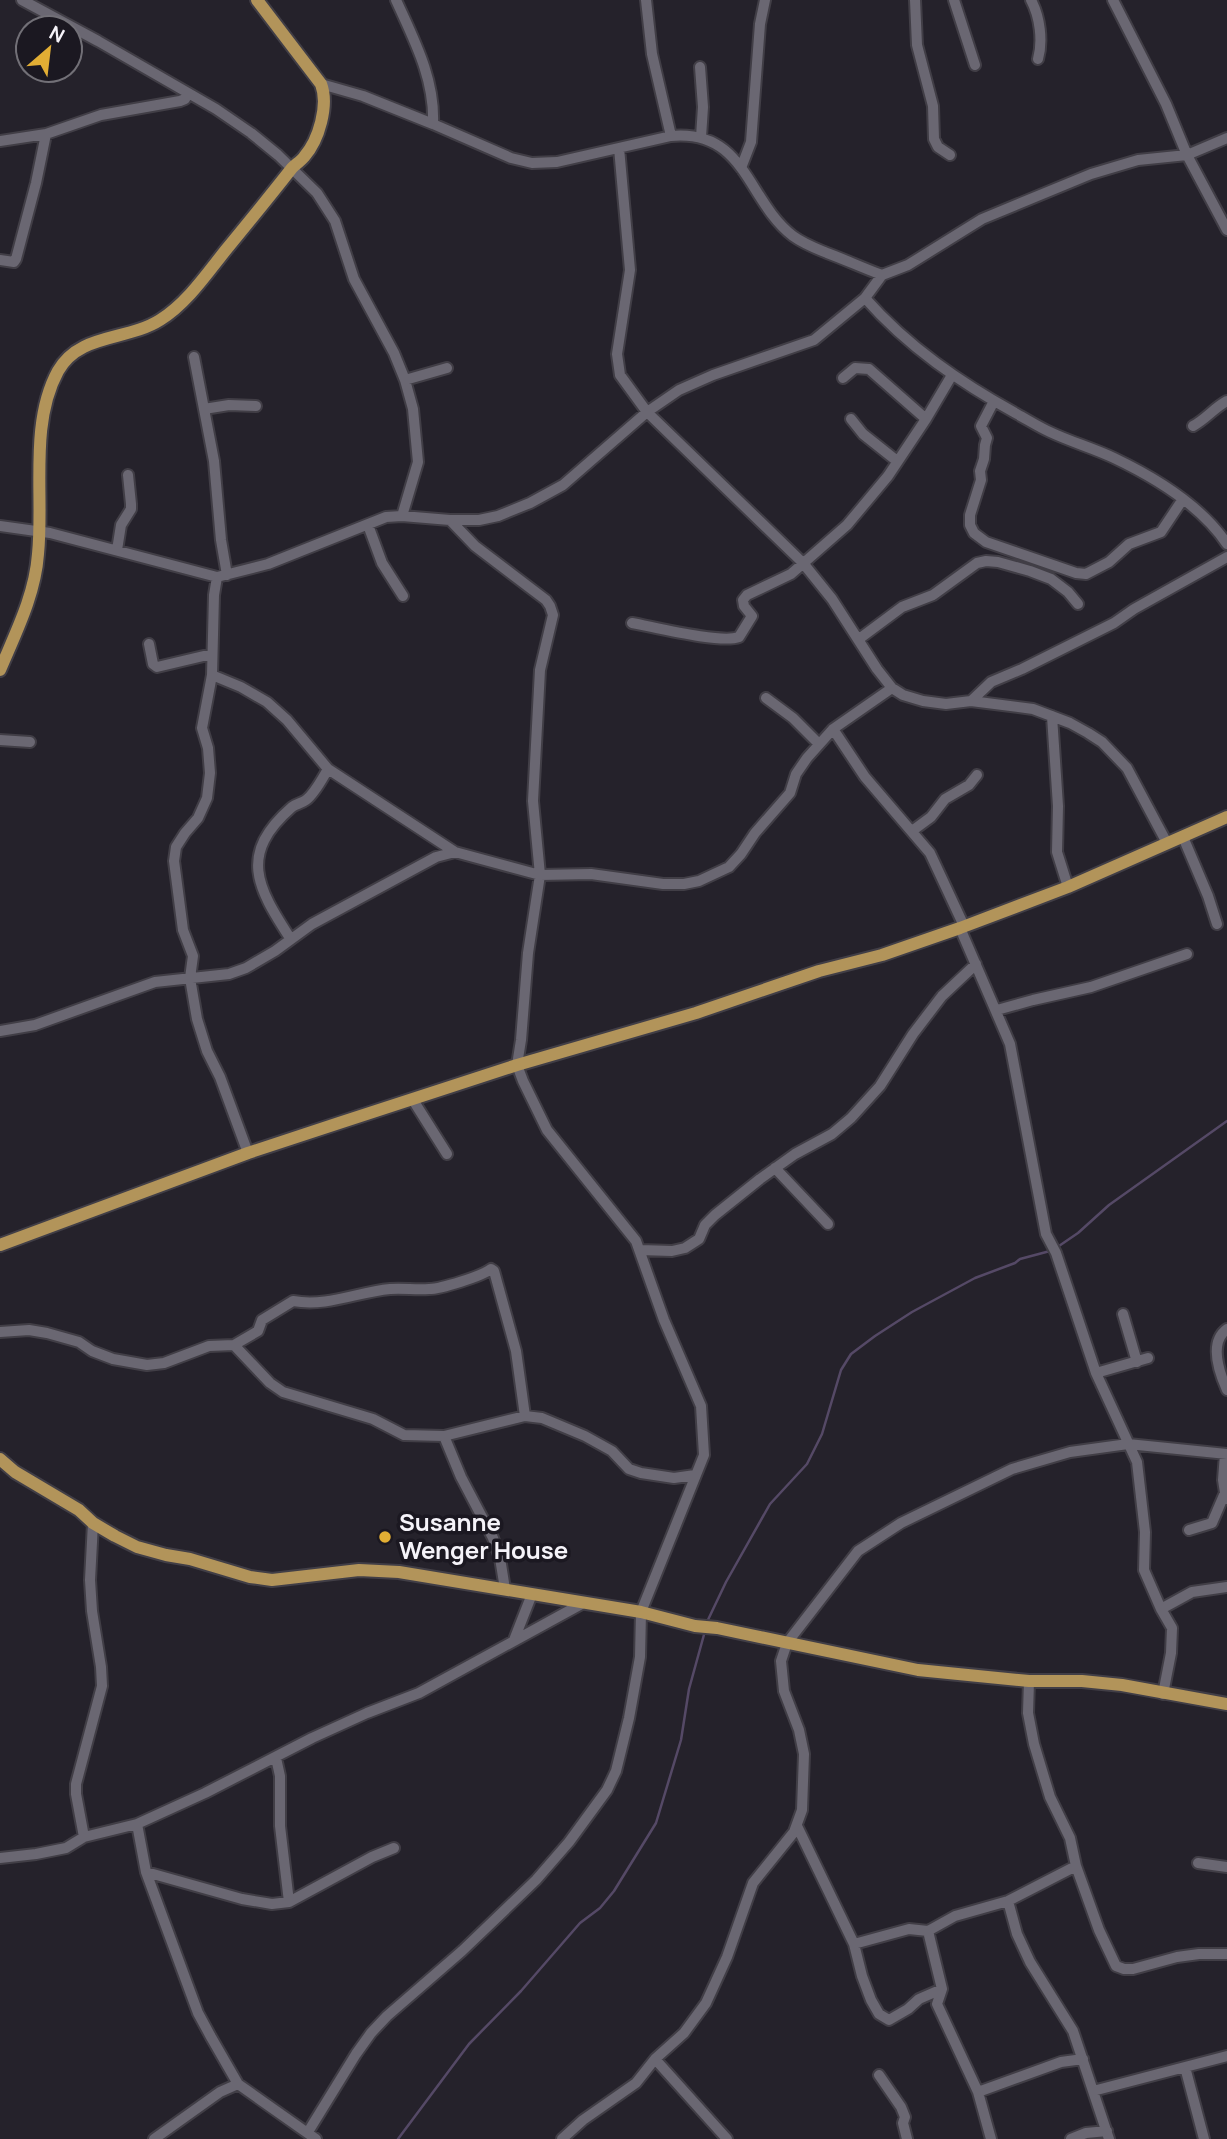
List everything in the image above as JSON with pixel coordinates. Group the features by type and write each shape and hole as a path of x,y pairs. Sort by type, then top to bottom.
{"main road":[{"path":"0,670 29,601 38,555 41,429 51,388 64,360 94,341 143,328 169,313 197,285 292,168 305,156 323,118 325,94 321,84 257,0"},
{"path":"0,1245 248,1153 517,1065 696,1013 819,971 882,955 1068,887 1227,817"},
{"path":"0,1459 15,1472 79,1510 93,1523 137,1547 250,1577 272,1580 359,1570 399,1572 641,1612 695,1626 717,1628 918,1670 1029,1681 1082,1681 1122,1685 1227,1704"}],"street":[{"path":"22,0 188,93 251,132 317,193 335,221 354,279 394,353 413,409 418,462 402,516"},
{"path":"396,0 423,62 432,93 433,124"},
{"path":"646,0 652,54 671,136"},
{"path":"741,168 751,142 765,0"},
{"path":"915,0 916,45 933,106 934,139 938,147 950,155"},
{"path":"954,0 975,65"},
{"path":"1031,0 1040,33 1041,48 1038,60"},
{"path":"1113,0 1166,104 1187,155 1227,230"},
{"path":"700,67 703,107 701,137"},
{"path":"321,84 363,96 511,158 532,163 556,162 671,136 701,137 715,142 730,155 791,235 806,245 882,275"},
{"path":"0,141 46,134 101,116 180,102 186,99 188,93"},
{"path":"0,260 9,263 16,259 46,134"},
{"path":"0,526 39,532 222,576 268,564 386,517 479,520 498,516 563,485 647,412 679,390 713,375 814,340 865,298 882,275 908,265 982,219 1091,174 1138,160 1187,155 1227,138"},
{"path":"619,148 630,270 617,354 621,375 647,412 803,563 832,599 892,688 903,695 923,701 946,704 971,701 1033,709 1088,733 1116,755 1136,783 1167,843"},
{"path":"865,298 911,344 952,375 1049,432 1115,458 1183,499 1210,521 1227,544"},
{"path":"194,357 214,461 222,576 214,595 212,675 202,728 208,748 210,773 207,799 198,818 176,847 174,861 183,930 193,956 190,978 197,1019 206,1051 220,1077 248,1153"},
{"path":"405,380 447,368"},
{"path":"843,378 855,368 869,369 926,419"},
{"path":"632,623 697,635 736,639 739,637 752,616 744,606 743,600 747,595 791,574 847,525 888,476 952,375"},
{"path":"994,401 981,426 988,438 980,471 981,480 970,515 970,525 974,533 986,542 1086,574 1109,562 1129,544 1161,532 1183,499"},
{"path":"1193,426 1227,401"},
{"path":"204,409 229,405 256,406"},
{"path":"851,419 863,434 897,461"},
{"path":"117,550 121,525 131,509 128,475"},
{"path":"137,1824 146,1872 198,2012 238,2084 312,2136 371,2033 536,1880 569,1842 607,1790 616,1771 629,1718 640,1657 641,1612 704,1455 701,1406 664,1320 640,1250 625,1226 547,1130 517,1065 528,953 540,876 533,801 540,670 553,615 546,600 475,546 450,520"},
{"path":"368,525 382,563 402,596"},
{"path":"971,701 990,682 1022,669 1119,620 1227,557"},
{"path":"859,639 902,607 933,595 977,563 986,561 998,562 1051,579 1078,604"},
{"path":"149,644 153,664 157,667 212,654"},
{"path":"212,675 267,702 287,720 328,769 456,852 540,876 591,874 663,884 699,881 729,867 789,793 796,774 819,744 833,729 892,688"},
{"path":"766,698 793,718 819,744"},
{"path":"1052,716 1058,806 1057,852 1068,887"},
{"path":"833,729 865,778 930,853 1010,1044 1046,1234 1056,1253 1096,1373 1137,1462 1145,1532 1144,1570 1172,1628 1171,1653 1163,1694"},
{"path":"0,740 30,742"},
{"path":"290,939 259,883 257,857 264,837 290,809 305,802 328,769"},
{"path":"912,831 931,817 945,799 968,785 977,775"},
{"path":"1184,837 1217,924"},
{"path":"0,1031 35,1026 155,982 229,974 246,968 312,924 436,857 456,852"},
{"path":"997,1010 1091,987 1187,954"},
{"path":"640,1250 672,1251 685,1248 699,1239 705,1225 715,1215 775,1168 832,1134 851,1118 880,1086 913,1034 942,996 976,964"},
{"path":"413,1100 447,1154"},
{"path":"775,1168 828,1224"},
{"path":"0,1332 29,1330 47,1333 79,1342 92,1351 113,1359 147,1365 164,1363 209,1346 234,1345 258,1331 262,1320 293,1301 336,1301 390,1289 433,1289 491,1269 494,1271 516,1351 525,1416"},
{"path":"1096,1373 1143,1360 1123,1314"},
{"path":"1227,1329 1219,1335 1217,1346 1218,1362 1227,1390"},
{"path":"234,1345 270,1383 283,1392 373,1419 404,1435 444,1436 525,1416 542,1418 612,1451 628,1469 674,1478 695,1475"},
{"path":"444,1436 461,1477 493,1538 500,1558 505,1589"},
{"path":"562,2139 583,2120 636,2083 655,2059 684,2033 706,2003 727,1957 753,1883 794,1832 803,1810 801,1797 804,1754 799,1730 783,1691 781,1661 787,1643 858,1551 901,1523 1012,1469 1070,1452 1128,1444 1226,1454 1223,1480 1226,1498 1212,1523 1189,1530"},
{"path":"84,1837 76,1784 102,1686 90,1580 93,1523"},
{"path":"1161,1609 1192,1592 1227,1587"},
{"path":"514,1640 532,1594"},
{"path":"0,1858 66,1848 84,1837 137,1824 367,1713 419,1693 585,1602"},
{"path":"1029,1681 1028,1713 1050,1797 1070,1838 1076,1866 1099,1930 1116,1966 1133,1969 1177,1957 1227,1954"},
{"path":"275,1758 280,1776 280,1826 289,1902"},
{"path":"797,1826 854,1944 862,1976 879,2014 889,2020 919,1999 942,1989"},
{"path":"146,1872 242,1899 272,1904 289,1902 372,1857 394,1849"},
{"path":"1198,1863 1227,1867"},
{"path":"854,1944 909,1929 928,1931 955,1916 1008,1901 1076,1866"},
{"path":"1008,1901 1017,1934 1030,1962 1073,2031 1108,2135 1086,2133 1071,2139"},
{"path":"928,1931 942,1989 937,2004 978,2092 991,2139"},
{"path":"1093,2091 1227,2056"},
{"path":"655,2059 727,2139"},
{"path":"978,2092 1060,2062 1083,2059"},
{"path":"1185,2067 1204,2139"},
{"path":"879,2075 901,2107 907,2139"},
{"path":"154,2139 219,2092 238,2084"}],"waterway":[{"path":"1056,1248 1078,1233 1109,1205 1227,1121"},
{"path":"706,1624 726,1582 770,1504 807,1464 822,1434 841,1370 851,1354 912,1312 975,1278 1020,1259 1050,1251"},
{"path":"398,2139 469,2044 521,1991 580,1923 600,1908 614,1891 656,1823 681,1740 689,1689 705,1631"}],"place":[{"name":"Susanne Wenger House","path":"385,1537"}]}
